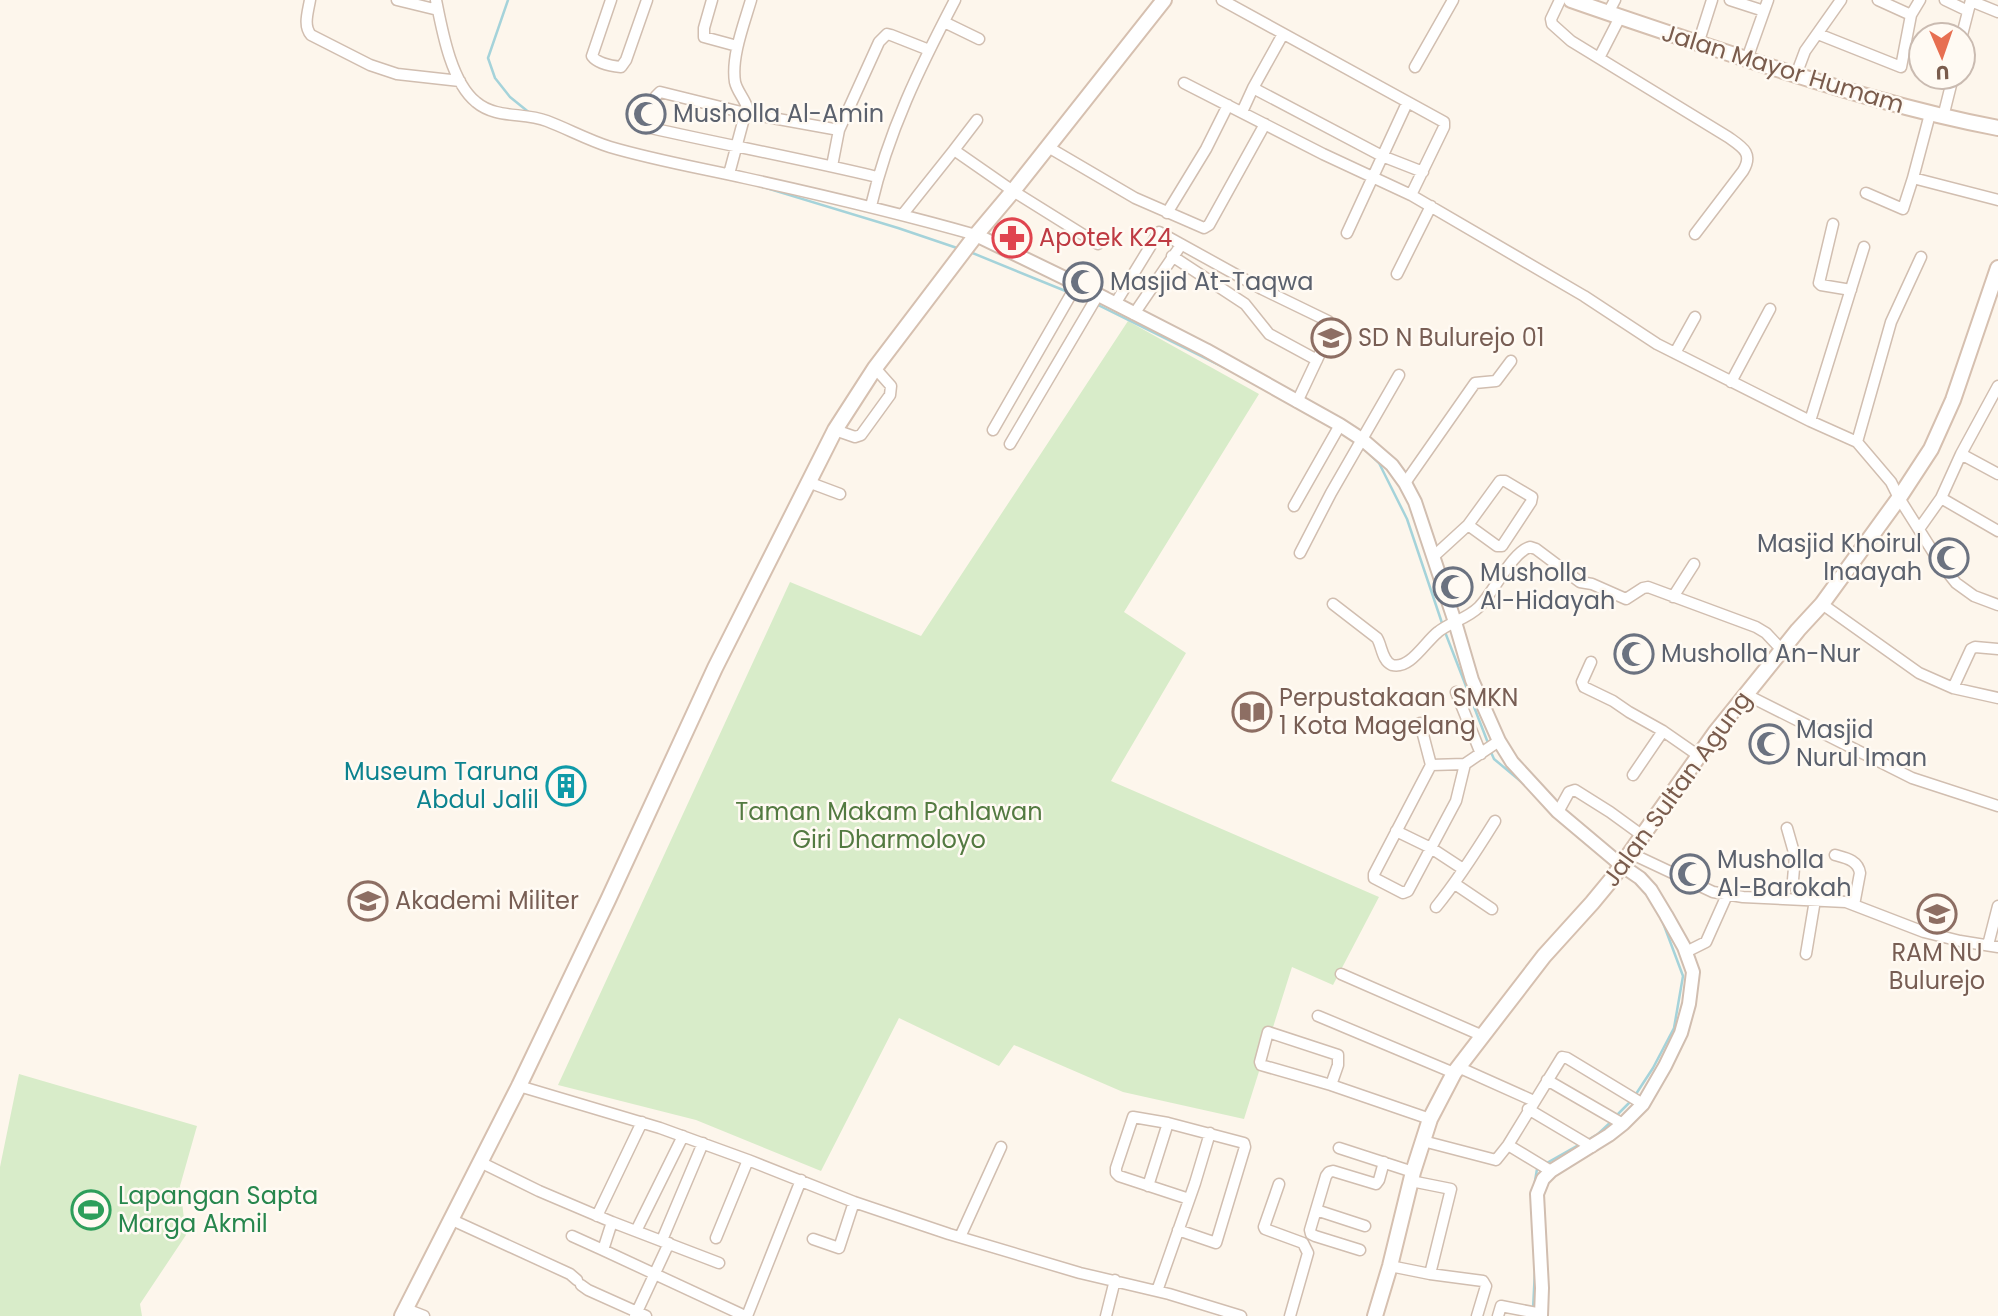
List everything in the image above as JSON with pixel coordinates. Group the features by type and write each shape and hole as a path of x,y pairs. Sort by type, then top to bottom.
{"main road":[{"path":"404,1312 519,1086 709,679 835,430 875,369 971,242 1164,0"},
{"name":"Jalan Mayor Humam","path":"1571,0 1614,10 1698,44 1863,96 1936,116 1998,128"},
{"name":"Jalan Sultan Agung","path":"1375,1316 1430,1119 1456,1070 1544,956 1592,903 1745,694 1822,604 1899,498 1931,450 1953,400 1998,268"}],"street":[{"path":"310,0 306,24 311,35 370,65 397,74 460,81"},
{"path":"397,0 437,5 443,35 460,81 474,100 488,110 535,117 610,147 903,214 971,242 1073,290 1115,304 1206,350 1297,402 1336,431 1392,465 1415,502 1433,557 1450,625 1472,680 1491,747"},
{"path":"611,0 592,56 595,60 618,67 624,65 647,0"},
{"path":"712,0 704,37 737,46"},
{"path":"729,174 745,113 746,105 737,90 735,80 737,46 751,0"},
{"path":"871,206 877,177 900,113 955,0"},
{"path":"1222,0 1444,124 1411,195"},
{"path":"1415,67 1453,0"},
{"path":"1560,0 1551,19 1552,24 1571,41 1728,137 1740,145 1748,156 1748,163 1743,171 1695,234"},
{"path":"1698,44 1712,0"},
{"path":"1730,0 1764,11"},
{"path":"1747,59 1768,0"},
{"path":"1796,75 1805,51 1841,0"},
{"path":"1878,0 1911,15"},
{"path":"1818,34 1901,67 1911,15 1920,0"},
{"path":"1945,0 1998,12"},
{"path":"1966,21 1970,4"},
{"path":"1599,58 1614,10"},
{"path":"944,22 979,39"},
{"path":"832,166 839,130 883,36 889,34 929,50"},
{"path":"1242,112 1283,34"},
{"path":"1184,83 1323,154 1411,195 1584,296 1675,354 1857,442 1892,482 1899,498 1940,563 1956,583 1974,596 1998,605"},
{"path":"1253,88 1382,156 1423,172"},
{"path":"1866,193 1903,209 1948,91"},
{"path":"839,130 745,113 660,92 656,96 647,123 648,127 877,177"},
{"path":"1347,233 1408,103"},
{"path":"1167,213 1206,149 1228,104"},
{"path":"903,214 977,120"},
{"path":"1048,148 1135,198 1202,228 1209,225 1265,124"},
{"path":"954,150 1098,244"},
{"path":"1913,178 1998,200"},
{"path":"1396,274 1431,206"},
{"path":"1833,224 1819,283 1851,290"},
{"path":"1115,304 1157,233 1328,321 1332,327 1297,402"},
{"path":"1134,314 1181,244"},
{"path":"1810,421 1864,247"},
{"path":"1172,256 1245,304 1269,334 1317,360"},
{"path":"1857,442 1891,322 1921,257"},
{"path":"993,430 1073,290"},
{"path":"1010,444 1096,299"},
{"path":"1731,382 1770,309"},
{"path":"1675,354 1695,317"},
{"path":"1405,482 1475,383 1496,381 1511,361"},
{"path":"835,430 859,436 890,395 891,386 875,369"},
{"path":"1300,553 1399,375"},
{"path":"1919,529 1941,498 1961,454 1998,386"},
{"path":"1294,506 1336,431"},
{"path":"1961,454 1998,474"},
{"path":"1433,557 1468,525 1500,481 1505,481 1532,497 1502,546 1468,525"},
{"path":"808,482 840,494"},
{"path":"1941,498 1998,531"},
{"path":"1334,604 1377,638 1386,660 1393,665 1405,665 1450,625 1481,606 1519,552 1530,547 1580,582 1622,598 1630,598 1645,587 1756,627 1766,633 1782,650"},
{"path":"1673,597 1694,564"},
{"path":"1822,604 1919,673 1953,688 1998,698"},
{"path":"1953,688 1970,649 1998,649"},
{"path":"1591,662 1583,682 1584,687 1613,701 1699,755"},
{"path":"1456,692 1491,747 1512,762 1616,872 1640,878 1651,890 1686,952 1694,979 1685,1022 1665,1066 1643,1104 1623,1124 1543,1179 1537,1194 1541,1315 1502,1306 1498,1316"},
{"path":"1745,694 1912,778 1998,806"},
{"path":"1420,723 1431,765 1374,876 1401,892 1406,893 1411,887 1456,801 1465,764"},
{"path":"1633,775 1663,731"},
{"path":"1431,765 1465,764 1491,747"},
{"path":"1558,812 1569,792 1575,790 1643,836"},
{"path":"1436,907 1455,884 1495,821"},
{"path":"1787,828 1795,856 1793,880 1800,899"},
{"path":"1396,831 1431,848 1463,869"},
{"path":"1630,853 1713,892 1846,902 1924,932 1993,946 1998,906"},
{"path":"1835,855 1856,863 1859,868 1854,905"},
{"path":"1455,884 1492,909"},
{"path":"1686,952 1709,938 1727,895"},
{"path":"1806,954 1815,900"},
{"path":"1341,974 1483,1036"},
{"path":"1318,1016 1456,1070 1531,1105 1592,1147"},
{"path":"1331,1085 1338,1065 1338,1055 1268,1032 1261,1065 1331,1085 1430,1119"},
{"path":"1423,1141 1496,1160 1508,1145 1559,1059 1564,1057 1643,1104"},
{"path":"1547,1080 1623,1124"},
{"path":"519,1086 683,1136 854,1202 960,1237 1080,1273 1157,1291 1241,1316"},
{"path":"1178,1230 1216,1243 1245,1147 1243,1142 1210,1133 1133,1117 1116,1168 1119,1177 1188,1199"},
{"path":"597,1216 642,1122"},
{"path":"1148,1186 1168,1123"},
{"path":"1157,1291 1210,1133"},
{"path":"636,1231 683,1136"},
{"path":"450,1219 570,1274 587,1290 640,1315 703,1143"},
{"path":"1508,1145 1551,1171"},
{"path":"960,1237 1001,1147"},
{"path":"1339,1148 1384,1162 1412,1176 1450,1187 1430,1274"},
{"path":"716,1238 748,1160"},
{"path":"480,1162 612,1223 719,1263"},
{"path":"1360,1250 1311,1234 1310,1230 1329,1172 1334,1171 1376,1184 1384,1162"},
{"path":"572,1236 746,1316 801,1180"},
{"path":"1279,1184 1264,1227 1303,1243 1308,1253 1290,1316"},
{"path":"813,1239 839,1248 854,1202"},
{"path":"1316,1210 1365,1227"},
{"path":"603,1250 612,1223"},
{"path":"1390,1266 1483,1281 1486,1286 1477,1316"},
{"path":"1106,1316 1115,1280"},
{"path":"404,1312 424,1316"}],"green space":[{"name":"Taman Makam Pahlawan Giri Dharmoloyo","path":"1128,321 1259,394 1124,612 1186,653 1111,781 1379,897 1333,985 1292,967 1244,1119 1123,1092 1014,1045 999,1066 899,1018 821,1171 696,1120 558,1085 790,582 921,636"},
{"name":"Lapangan Sapta Marga Akmil","path":"19,1074 197,1126 180,1186 186,1235 140,1304 142,1316 0,1316 0,1167"}],"waterway":[{"path":"508,0 488,58 495,78 510,97 531,114"},
{"path":"756,185 960,249"},
{"path":"970,252 1068,292"},
{"path":"1074,294 1090,301"},
{"path":"1096,304 1241,376"},
{"path":"1361,446 1379,463 1407,519 1443,626"},
{"path":"1445,632 1488,743"},
{"path":"1490,750 1494,759 1524,784"},
{"path":"1636,1094 1674,1028 1683,976 1662,920"},
{"path":"1617,1115 1632,1100"},
{"path":"1588,1140 1613,1120"},
{"path":"1545,1164 1582,1143"},
{"path":"1534,1187 1537,1169 1540,1167"},
{"path":"1533,1309 1535,1270"}],"place":[{"name":"Musholla Al-Amin","path":"646,114"},
{"name":"Apotek K24","path":"1012,238"},
{"name":"Masjid At-Taqwa","path":"1083,282"},
{"name":"SD N Bulurejo 01","path":"1331,338"},
{"name":"Masjid Khoirul Inaayah","path":"1949,558"},
{"name":"Musholla Al-Hidayah","path":"1453,587"},
{"name":"Musholla An-Nur","path":"1634,654"},
{"name":"Perpustakaan SMKN 1 Kota Magelang","path":"1252,712"},
{"name":"Masjid Nurul Iman","path":"1769,744"},
{"name":"Museum Taruna Abdul Jalil","path":"566,786"},
{"name":"Musholla Al-Barokah","path":"1690,874"},
{"name":"Akademi Militer","path":"368,901"},
{"name":"RAM NU Bulurejo","path":"1937,914"},
{"name":"Lapangan Sapta Marga Akmil","path":"91,1210"}]}
